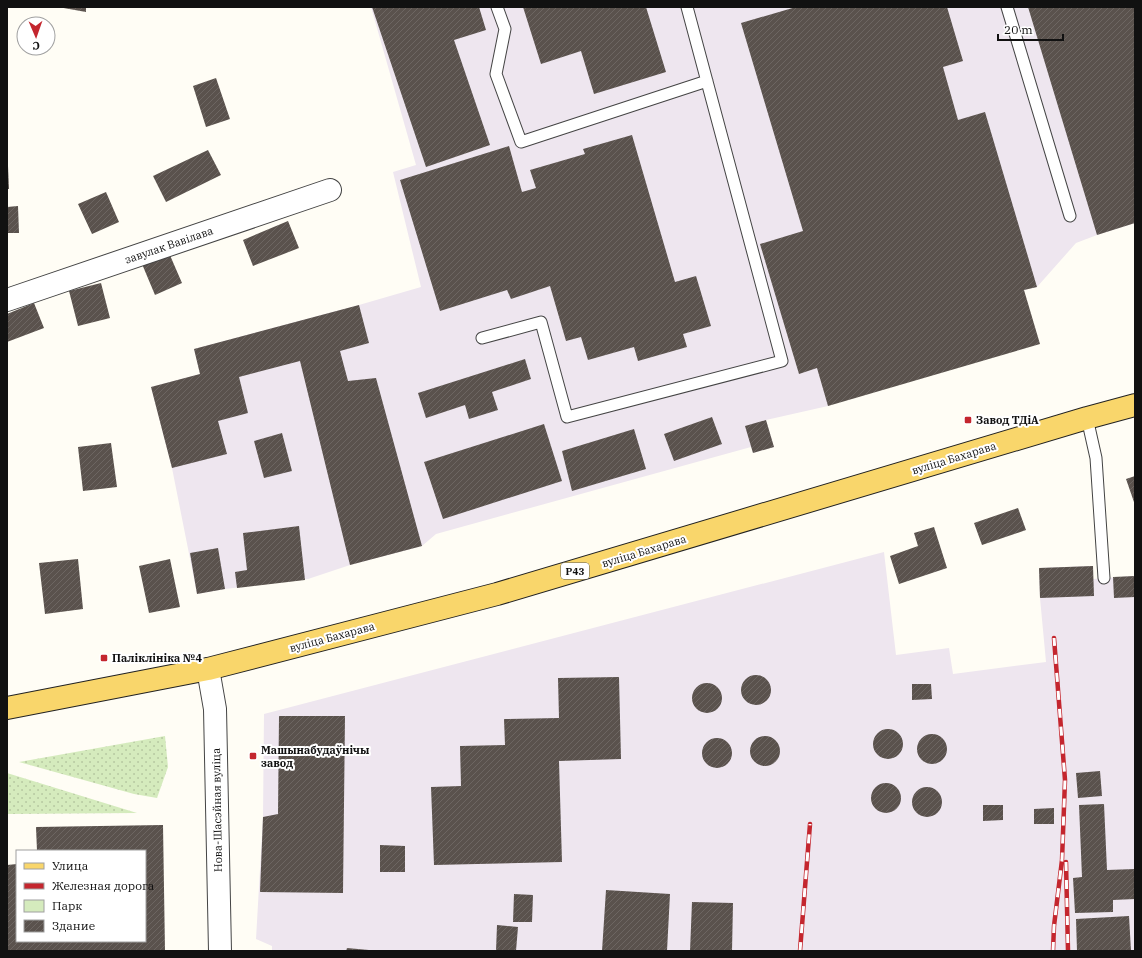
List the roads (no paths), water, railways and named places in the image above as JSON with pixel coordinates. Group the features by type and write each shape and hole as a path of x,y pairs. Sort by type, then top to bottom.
{"main road":[{"name":"вуліца Бахарава","path":"7,708 208,669 497,594 1135,405"}],"street":[{"name":"завулак Вавілава","path":"7,300 330,190"},
{"name":"Нова-Шасэйная вуліца","path":"208,669 215,709 220,951"}],"lane":[{"path":"498,7 505,29 496,74 522,142 707,81"},
{"path":"482,338 541,322 567,417 782,361 687,7"},
{"path":"1007,7 1070,216"},
{"path":"1087,418 1096,458 1104,578"}],"railway":[{"path":"1053,951 1054,926 1062,860 1065,780 1054,638"},
{"path":"800,951 810,824"},
{"path":"1066,862 1068,951"}],"place":[{"name":"Завод ТДіА","path":"968,420"},
{"name":"Паліклініка №4","path":"104,658"},
{"name":"Машынабудаўнічы завод","path":"253,756"}]}
